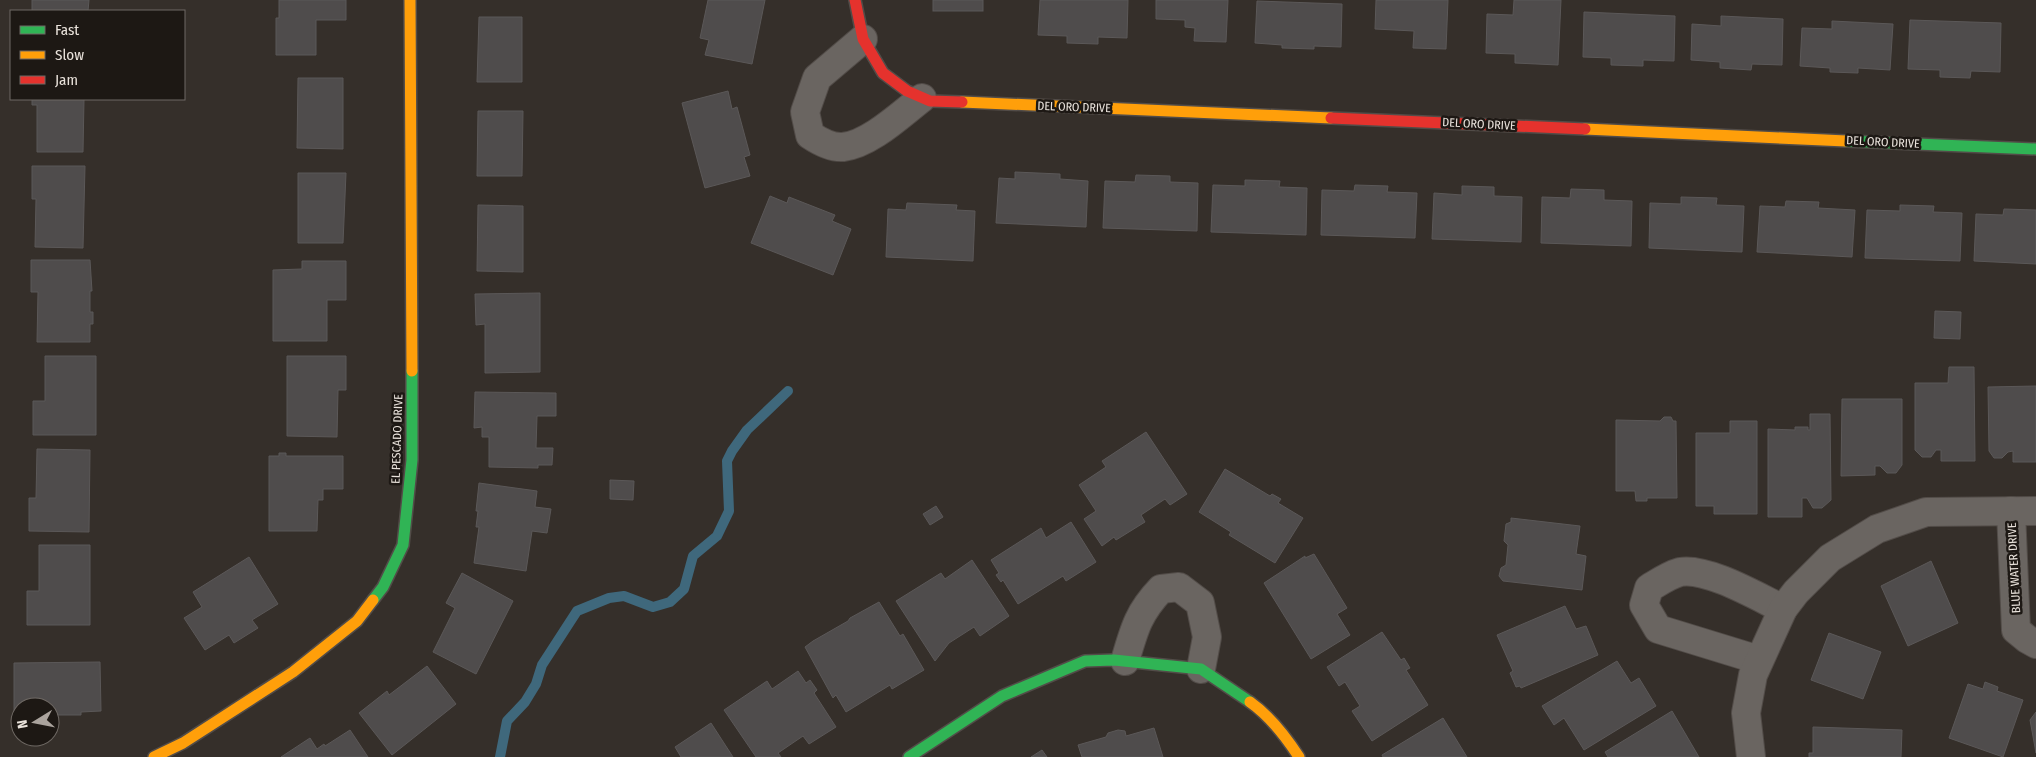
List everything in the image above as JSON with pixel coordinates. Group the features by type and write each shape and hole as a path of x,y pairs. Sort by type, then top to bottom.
{"street":[{"name":"EL PESCADO DRIVE","path":"154,757 183,743 293,672 357,621 383,587 403,545 412,460 410,0"},
{"name":"DEL ORO DRIVE","path":"855,0 863,39 883,73 907,91 930,101 2036,149"},
{"path":"863,39 818,78 805,112 810,135 825,144 842,147 868,138 922,98"},
{"name":"BLUE WATER DRIVE","path":"1751,757 1746,713 1753,675 1783,609 1796,592 1830,558 1877,529 1926,512 2024,511 2016,630 2036,644"},
{"path":"1759,660 1658,629 1644,606 1649,588 1667,577 1682,572 1705,573 1783,609"},
{"path":"1125,661 1136,622 1146,604 1161,588 1179,587 1200,604 1207,637 1201,669"},
{"path":"909,757 1002,696 1085,661 1125,661 1201,669 1261,710 1290,742 1299,757"}],"building":[{"path":"32,0 89,0 88,10 32,10"},
{"path":"279,0 346,0 346,20 316,20 316,55 276,55 276,18 279,18"},
{"path":"708,0 765,0 752,64 705,55 709,40 700,38"},
{"path":"933,0 983,0 983,11 933,11"},
{"path":"1040,0 1128,0 1127,38 1098,37 1098,44 1067,43 1067,36 1038,35"},
{"path":"1156,0 1228,0 1226,42 1194,41 1195,28 1185,27 1185,20 1156,19"},
{"path":"1376,0 1448,0 1446,49 1413,48 1414,31 1375,29"},
{"path":"1514,0 1561,0 1558,65 1515,63 1515,54 1486,53 1487,14 1513,15"},
{"path":"1257,1 1342,4 1341,47 1314,46 1314,49 1282,48 1282,45 1255,43"},
{"path":"1584,12 1675,16 1674,61 1643,60 1643,66 1611,65 1611,58 1583,57"},
{"path":"1721,16 1783,19 1782,65 1752,64 1751,70 1720,68 1720,62 1691,60 1692,24 1721,26"},
{"path":"479,17 522,17 522,82 477,82"},
{"path":"1910,20 2001,23 2000,72 1971,71 1970,78 1940,77 1940,70 1908,69"},
{"path":"1832,21 1893,24 1890,70 1858,68 1858,73 1830,72 1830,68 1800,66 1802,28 1832,29"},
{"path":"298,78 343,78 343,149 297,148"},
{"path":"728,91 732,109 737,107 750,155 744,157 750,176 705,188 682,103"},
{"path":"32,100 84,100 83,152 37,152 37,105 32,105"},
{"path":"478,111 523,111 522,176 477,176"},
{"path":"32,166 85,166 83,248 35,247 36,199 32,199"},
{"path":"1015,172 1060,174 1060,179 1088,181 1086,227 996,223 999,178 1015,179"},
{"path":"298,173 346,173 343,243 298,243"},
{"path":"1136,175 1170,176 1170,182 1198,183 1197,231 1103,228 1105,181 1135,182"},
{"path":"1245,180 1280,181 1279,187 1307,188 1306,235 1211,232 1213,185 1245,186"},
{"path":"1355,185 1388,186 1387,192 1417,193 1415,238 1321,235 1322,190 1354,191"},
{"path":"1462,186 1494,187 1494,196 1522,197 1521,242 1432,239 1434,193 1462,195"},
{"path":"1571,189 1604,190 1604,200 1632,201 1631,246 1541,243 1542,197 1570,198"},
{"path":"770,196 787,203 789,197 835,215 832,221 851,229 833,275 751,243"},
{"path":"1681,197 1717,198 1716,205 1744,206 1742,252 1649,248 1650,203 1681,204"},
{"path":"1786,201 1819,202 1818,208 1855,210 1852,257 1757,252 1760,206 1785,207"},
{"path":"907,203 957,205 956,210 975,211 973,261 886,257 888,209 906,210"},
{"path":"478,205 523,206 523,272 477,271"},
{"path":"1900,205 1934,206 1933,212 1962,213 1960,261 1865,258 1867,210 1900,211"},
{"path":"2004,209 2036,210 2036,264 1974,261 1976,214 2003,215"},
{"path":"31,260 90,260 92,291 90,291 90,312 93,312 93,324 90,324 90,342 37,342 38,292 31,292"},
{"path":"302,261 346,261 346,300 327,300 327,341 273,341 273,270 302,269"},
{"path":"540,293 540,372 485,373 485,324 476,325 475,294"},
{"path":"1935,311 1961,312 1960,339 1934,338"},
{"path":"45,356 96,356 96,435 33,435 33,401 45,401"},
{"path":"287,356 346,356 346,390 338,390 337,437 287,436"},
{"path":"1949,367 1974,367 1975,461 1941,461 1941,450 1936,450 1931,457 1922,457 1915,450 1915,383 1948,383"},
{"path":"2036,386 2036,462 2013,462 2013,451 2008,452 2002,458 1994,458 1989,451 1988,387"},
{"path":"475,392 556,393 556,416 537,416 536,448 553,448 552,465 538,465 538,468 489,467 489,437 482,437 482,427 474,428"},
{"path":"1842,399 1902,399 1902,465 1896,473 1887,473 1880,466 1875,466 1875,475 1841,476"},
{"path":"1810,414 1830,414 1831,500 1822,508 1813,508 1807,498 1802,498 1802,517 1768,517 1768,429 1795,430 1795,427 1808,427 1808,430 1810,430"},
{"path":"1664,417 1671,417 1673,421 1676,421 1677,498 1647,498 1647,501 1636,501 1635,491 1616,491 1616,420 1660,421"},
{"path":"1730,421 1757,421 1757,514 1714,514 1714,506 1696,506 1696,433 1730,433"},
{"path":"1146,432 1187,494 1170,505 1165,499 1141,515 1145,522 1116,540 1114,537 1102,546 1084,519 1096,511 1079,485 1106,467 1102,461"},
{"path":"37,449 90,450 89,532 29,531 29,498 36,498"},
{"path":"279,453 286,453 286,456 343,456 343,489 323,489 323,500 318,500 317,531 269,531 269,456 279,456"},
{"path":"1225,469 1270,496 1272,494 1281,499 1278,503 1303,518 1275,563 1229,535 1231,532 1199,512"},
{"path":"610,480 634,481 633,500 610,499"},
{"path":"479,483 537,491 535,507 551,509 547,533 532,531 526,571 474,563 479,527 476,527 478,511 476,511"},
{"path":"936,506 943,517 930,525 923,514"},
{"path":"1511,518 1580,526 1576,554 1586,556 1582,590 1503,581 1499,576 1501,568 1506,565 1508,545 1504,541 1506,524 1511,522"},
{"path":"1071,522 1096,562 1066,581 1063,576 1018,604 1003,580 1001,582 996,575 999,573 991,560 1041,528 1046,538"},
{"path":"39,545 90,545 90,625 27,625 27,591 39,591"},
{"path":"1314,554 1347,608 1337,614 1350,635 1311,659 1264,583 1305,556 1305,558"},
{"path":"249,557 278,604 252,620 258,628 234,643 229,635 205,650 184,618 202,607 193,592"},
{"path":"972,560 1009,616 980,636 974,627 949,643 935,661 896,601 941,573 945,579"},
{"path":"1931,561 1958,623 1908,646 1881,586"},
{"path":"462,573 513,601 476,674 433,652 455,608 446,603"},
{"path":"879,602 900,636 903,634 924,670 892,689 890,685 846,712 836,695 833,698 805,647"},
{"path":"1565,606 1576,629 1586,626 1598,655 1521,688 1520,686 1516,687 1510,673 1513,671 1497,635"},
{"path":"1382,632 1401,660 1404,658 1410,668 1406,670 1428,705 1372,741 1352,711 1360,706 1345,682 1339,686 1327,667"},
{"path":"1829,633 1881,652 1863,699 1811,680"},
{"path":"1617,661 1631,683 1639,678 1656,706 1584,750 1564,718 1554,725 1542,706"},
{"path":"100,662 101,711 81,712 81,715 60,715 60,697 14,697 14,663"},
{"path":"427,666 456,704 392,755 359,713 387,691 389,695"},
{"path":"798,671 806,683 810,680 817,690 814,693 836,727 809,744 803,736 778,753 781,757 756,757 724,710 767,681 772,689"},
{"path":"1985,682 1998,687 1997,691 2023,700 2003,757 1949,738 1968,684 1983,689"},
{"path":"1672,711 1699,757 1608,757 1605,752"},
{"path":"2036,712 2036,753 2030,720"},
{"path":"1443,718 1467,757 1383,757 1382,755"},
{"path":"711,723 733,757 681,757 675,747"},
{"path":"1813,727 1902,730 1901,757 1809,757 1809,753 1813,753"},
{"path":"1154,728 1163,757 1082,757 1078,745 1106,737 1108,733 1118,730 1125,731 1126,736"},
{"path":"350,730 368,757 281,757 310,738 317,749"},
{"path":"1042,750 1047,757 1031,757"}],"waterway":[{"path":"500,757 507,721 525,702 536,684 542,665 577,611 609,598 624,596 653,607 670,602 684,589 693,556 717,536 729,511 727,461 732,451 747,430 788,391"}],"traffic: fast":[{"path":"1846,141 2036,149"},
{"path":"373,600 383,587 403,545 412,460 412,371"},
{"path":"909,757 1002,696 1085,661 1114,660 1201,669 1250,702"}],"traffic: slow":[{"path":"410,0 412,371"},
{"path":"962,102 1331,118"},
{"path":"1585,129 1846,141"},
{"path":"154,757 183,743 293,672 357,621 373,600"},
{"path":"1250,702 1277,727 1299,757"}],"traffic: jam":[{"path":"855,0 863,39 883,73 907,91 930,101 962,102"},
{"path":"1331,118 1585,129"}]}
